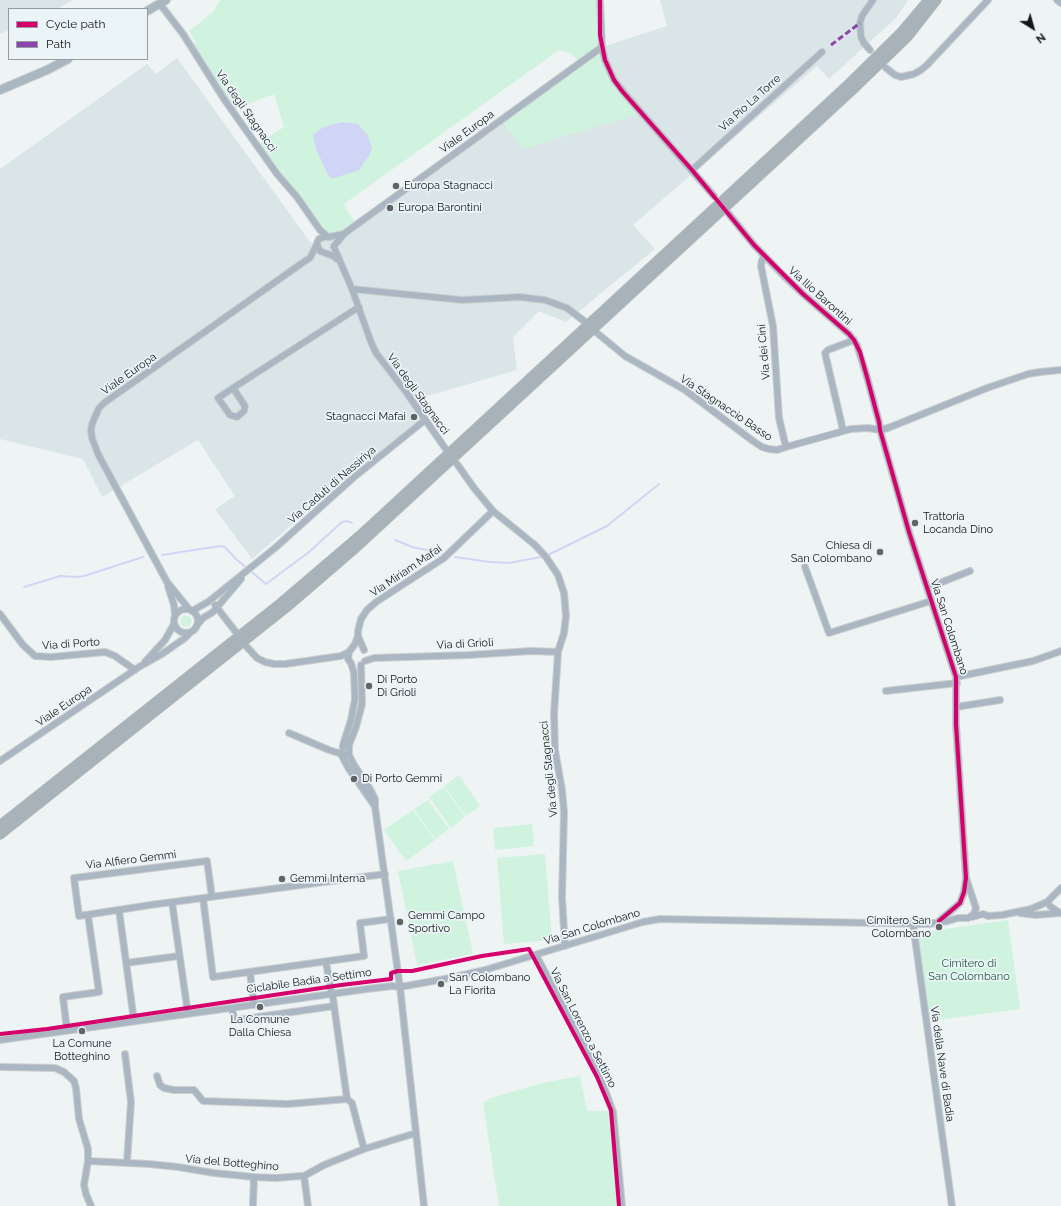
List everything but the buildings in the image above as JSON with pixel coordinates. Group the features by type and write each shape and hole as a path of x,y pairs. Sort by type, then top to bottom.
{"highway":[{"path":"0,825 279,604 340,552 846,86 902,32 928,0"},
{"path":"0,835 290,605 355,549 858,85 908,37 937,0"}],"main road":[{"path":"148,10 163,2"},
{"path":"0,90 47,70 66,60"}],"street":[{"path":"600,0 600,35 605,60 610,70 622,90 714,196"},
{"path":"870,50 861,37 860,23 862,16 873,0"},
{"path":"886,68 895,75 901,77 914,74 927,66 988,0"},
{"path":"1057,0 1061,3"},
{"name":"Via degli Stagnacci","path":"163,2 224,99 277,174 297,197 319,228 333,241 338,260 359,307 370,342 376,353 406,392 445,448"},
{"name":"Viale Europa","path":"334,247 344,234 602,47"},
{"name":"Via Pio La Torre","path":"692,170 822,52"},
{"name":"Via Ilio Barontini","path":"728,213 764,256 803,294 842,327 854,340 860,352 868,377 880,422 880,430"},
{"path":"319,228 319,250 338,260"},
{"name":"Viale Europa","path":"329,237 344,234"},
{"path":"318,242 324,236 329,237"},
{"name":"Viale Europa","path":"175,616 174,605 167,582 94,445 91,430 95,414 104,404 310,258 318,242"},
{"path":"325,253 330,252 334,247"},
{"name":"Viale Europa","path":"310,258 316,258 325,253"},
{"name":"Via dei Cini","path":"764,256 761,266 773,326 780,418 786,447"},
{"path":"352,290 462,300 520,297 536,299 567,308 584,321"},
{"path":"233,388 245,406 244,412 237,417 230,415 218,398 233,388 359,307"},
{"name":"Via Stagnaccio Basso","path":"597,333 624,356 685,390 762,447 777,450 843,430 858,428 880,430"},
{"path":"843,430 825,354 828,350 854,340"},
{"path":"880,430 893,427 987,388 1028,374 1061,370"},
{"name":"Via Caduti di Nassiriya","path":"208,602 274,548 353,478 425,420"},
{"name":"Via San Colombano","path":"880,430 909,532 957,680 956,724 966,878 964,892 959,903"},
{"name":"Via degli Stagnacci","path":"457,464 493,511 540,550 548,559 560,579 564,593 566,613 564,633 558,652 554,736 564,806 565,829 562,897 565,946"},
{"name":"Via Miriam Mafai","path":"350,651 358,636 360,621 368,609 444,558 493,511"},
{"name":"Via Caduti di Nassiriya","path":"217,607 253,565"},
{"name":"Via San Colombano","path":"805,567 829,633 931,601"},
{"path":"927,588 970,571"},
{"name":"Viale Europa","path":"167,582 190,610"},
{"path":"217,607 211,614 203,618 191,632 186,634 176,629 174,624 175,616 182,610 190,610 208,602 213,603 217,607 235,631"},
{"path":"190,610 197,616 197,626"},
{"name":"Via di Porto","path":"0,614 23,645 35,656 51,657 105,652 137,668"},
{"path":"211,614 226,619"},
{"name":"Viale Europa","path":"137,668 165,640 174,624"},
{"name":"Viale Europa","path":"0,761 137,668 162,654 191,632"},
{"path":"358,636 366,656 363,663 362,704 356,729 349,747 349,756 375,799 374,806 379,830 400,987 424,1206"},
{"path":"247,647 257,658 271,664 285,664 341,656 358,647 374,658"},
{"name":"Via di Grioli","path":"363,663 374,658 531,650 558,652"},
{"path":"350,651 348,657 355,676 354,705 350,727 343,744 342,753 345,762 374,806"},
{"path":"886,691 957,680 1033,661 1061,651"},
{"path":"341,656 356,665 363,663"},
{"path":"956,707 1000,700"},
{"path":"289,733 329,750 349,756"},
{"name":"Via Alfiero Gemmi","path":"88,915 79,916 74,878 208,861 212,897"},
{"path":"67,1030 63,997 99,992 88,915 172,902 385,874"},
{"name":"Via San Colombano","path":"966,878 975,904"},
{"path":"1018,912 1047,902 1061,888"},
{"path":"203,898 213,977 364,956 360,923 391,918"},
{"path":"939,921 959,903 967,899 975,904 983,914"},
{"path":"172,902 188,1014"},
{"path":"1047,902 1051,908 1060,913"},
{"path":"959,903 958,913 964,918"},
{"path":"972,917 976,911 975,904"},
{"path":"1039,906 1041,915"},
{"path":"119,910 134,1021"},
{"path":"1018,912 1041,915 1060,913"},
{"name":"Via San Colombano","path":"0,1040 388,986 400,987 476,972 643,922 660,919 928,924 939,921 968,918 983,914 993,916 1018,912"},
{"name":"Via della Nave di Badia","path":"913,924 952,1206"},
{"name":"Via San Lorenzo a Settimo","path":"536,955 599,1074 613,1112 622,1206"},
{"path":"126,962 179,956"},
{"path":"326,962 334,1006 347,1099"},
{"path":"250,972 254,1005"},
{"path":"232,1008 234,1018 237,1020 334,1006"},
{"path":"126,1054 131,1102 127,1162"},
{"path":"0,1067 55,1068 69,1076 76,1086 79,1119 88,1149 88,1161 84,1185 91,1206"},
{"path":"157,1076 160,1085 164,1088 174,1090 194,1090 203,1101 288,1104 347,1099 352,1102 364,1149"},
{"path":"308,1206 304,1176 324,1165 364,1149 416,1133"},
{"name":"Via del Botteghino","path":"88,1161 149,1164 254,1177 276,1178 304,1176"},
{"path":"253,1206 254,1177"}],"shaded area":[{"path":"0,0 73,0 59,8 8,8 8,30 0,34"},
{"path":"660,0 908,0 896,18 829,79 817,66 633,225 655,249 566,322 539,311 513,337 517,370 417,399 427,415 339,484 252,559 215,509 235,496 198,440 102,497 83,459 0,439 0,169 147,64 156,74 177,58 310,242 317,243 319,239 336,236 501,120 622,91 602,47 667,26"}],"green space":[{"path":"220,0 600,0 600,35 609,70 642,113 523,149 501,120 580,63 571,53 559,50 344,204 347,211 357,224 344,234 329,237 257,144 284,127 274,94 232,110 191,46 196,43 189,31 213,12","holes":["343,122 358,124 327,173 315,147 313,135 323,127"]},
{"path":"184,616 188,616 190,617 190,625 184,626 181,623 181,619"},
{"path":"459,775 480,806 466,816 444,786"},
{"path":"444,787 465,817 451,828 429,797"},
{"path":"428,800 449,829 435,839 414,809"},
{"path":"413,810 435,840 406,861 384,830"},
{"path":"532,824 534,846 495,850 493,828"},
{"path":"545,854 552,940 504,944 497,858"},
{"path":"453,861 473,954 417,965 398,871"},
{"name":"Cimitero di San Colombano","path":"1008,920 1020,1009 930,1021 918,933"},
{"path":"580,1076 587,1111 610,1111 618,1206 499,1206 483,1103 491,1098 542,1083"}],"water":[{"path":"343,122 358,124 368,136 372,148 369,156 359,170 332,179 327,173 315,147 313,135 323,127"}],"waterway":[{"path":"548,555 607,526 659,484"},
{"path":"162,555 220,546 225,547 236,559 266,584 309,552 342,522 347,521 352,523"},
{"path":"395,540 412,547 441,553"},
{"path":"24,587 60,576 84,576 143,557"},
{"path":"455,557 509,563 541,557"}],"marked path":[{"path":"831,45 860,23"}],"cycle path":[{"path":"600,0 600,35 605,60 614,80 622,91 692,170 754,245 803,294 849,334 860,352 909,532 956,677 956,724 966,878 964,892 960,903 939,921"},
{"name":"Ciclabile Badia a Settimo","path":"0,1034 47,1029 341,985 391,979 391,973 398,971 412,971 482,956 529,949 597,1077 611,1110 619,1206"}],"place":[{"name":"Europa Stagnacci","path":"396,186"},
{"name":"Europa Barontini","path":"390,208"},
{"name":"Stagnacci Mafai","path":"414,417"},
{"name":"Trattoria Locanda Dino","path":"915,523"},
{"name":"Chiesa di San Colombano","path":"880,552"},
{"name":"Di Porto Di Grioli","path":"369,686"},
{"name":"Di Porto Gemmi","path":"354,779"},
{"name":"Gemmi Interna","path":"282,879"},
{"name":"Gemmi Campo Sportivo","path":"400,922"},
{"name":"Cimitero San Colombano","path":"939,927"},
{"name":"San Colombano La Fiorita","path":"441,984"},
{"name":"La Comune Dalla Chiesa","path":"260,1007"},
{"name":"La Comune Botteghino","path":"82,1031"}]}
